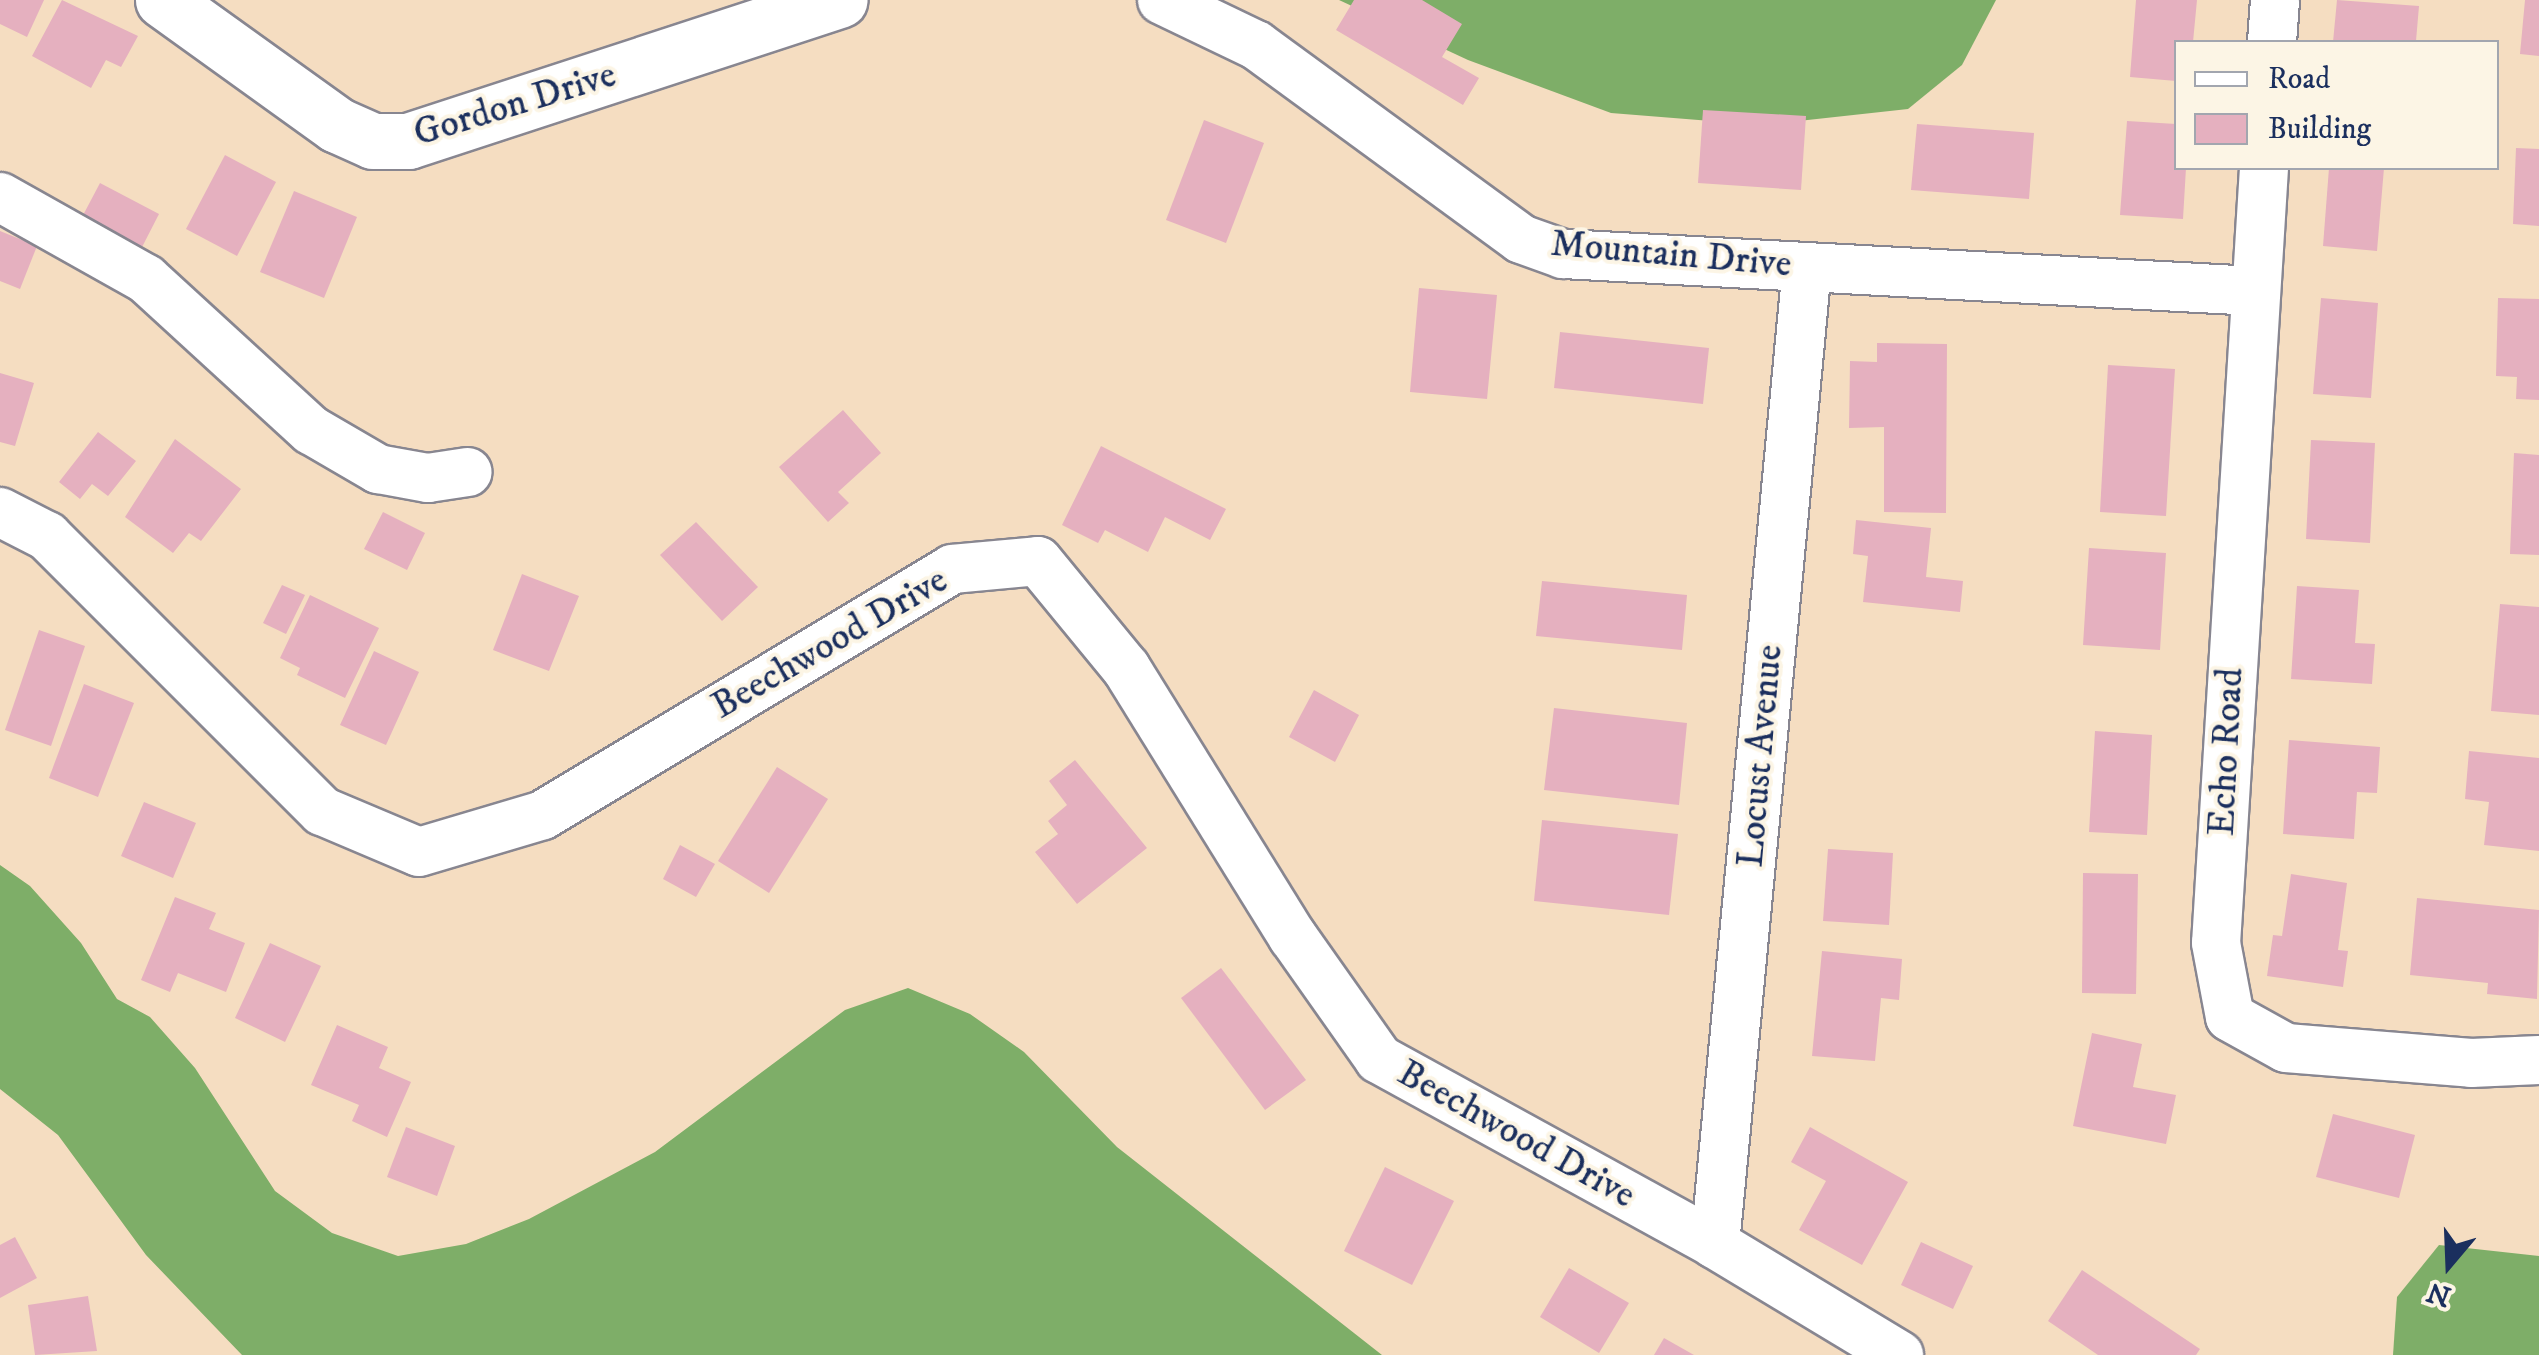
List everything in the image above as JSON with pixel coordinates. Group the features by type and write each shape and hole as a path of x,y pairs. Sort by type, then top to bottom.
{"street":[{"name":"Gordon Drive","path":"163,0 337,124 373,141 408,141 840,0"},
{"name":"Mountain Drive","path":"1162,0 1256,45 1335,96 1521,239 1562,254 2255,291"},
{"path":"2272,40 2275,0"},
{"name":"Echo Road","path":"2264,170 2216,943 2230,1017 2286,1048 2470,1062 2539,1060"},
{"path":"0,197 146,279 312,430 378,470 428,478 468,472"},
{"name":"Locust Avenue","path":"1715,1244 1807,267"},
{"name":"Beechwood Drive","path":"0,512 47,536 322,811 419,852 543,816 952,568 1038,561 1126,668 1292,937 1379,1059 1715,1244 1899,1355"}],"green space":[{"path":"1339,0 1996,0 1962,65 1908,109 1761,125 1611,113 1468,60"},
{"path":"0,865 30,886 81,943 117,999 150,1017 195,1068 275,1191 332,1233 398,1256 466,1244 529,1219 655,1152 845,1010 908,988 970,1014 1024,1052 1117,1147 1382,1355 242,1355 146,1255 58,1135 0,1089"},
{"path":"2439,1245 2539,1256 2539,1355 2393,1355 2397,1297"}],"building":[{"path":"0,0 44,0 27,37 0,24"},
{"path":"62,0 138,36 121,67 106,60 91,88 32,56"},
{"path":"1354,0 1422,0 1462,24 1442,57 1479,78 1463,105 1336,30"},
{"path":"2136,0 2197,0 2193,40 2174,40 2174,81 2130,77"},
{"path":"2337,0 2419,6 2416,40 2333,40"},
{"path":"2525,0 2539,0 2539,56 2520,54"},
{"path":"1703,110 1806,116 1801,190 1698,183"},
{"path":"1204,120 1264,143 1226,243 1166,220"},
{"path":"2127,121 2174,124 2174,170 2186,170 2183,219 2120,215"},
{"path":"1917,124 2034,133 2029,199 1911,190"},
{"path":"2516,148 2539,149 2539,226 2513,224"},
{"path":"225,155 276,182 237,256 186,229"},
{"path":"2329,170 2384,170 2377,251 2323,246"},
{"path":"100,183 159,214 140,251 81,219"},
{"path":"294,191 357,217 324,298 260,272"},
{"path":"0,231 37,246 20,289 0,281"},
{"path":"1419,288 1497,295 1487,399 1410,392"},
{"path":"2321,298 2378,303 2371,398 2313,394"},
{"path":"2498,298 2539,299 2539,400 2516,399 2517,377 2496,376"},
{"path":"1560,332 1709,348 1703,404 1554,388"},
{"path":"1877,343 1947,344 1946,513 1884,512 1884,427 1849,428 1850,361 1877,362"},
{"path":"2108,365 2175,369 2166,516 2100,512"},
{"path":"0,373 34,383 15,446 0,442"},
{"path":"843,410 881,453 838,492 849,503 828,522 779,467"},
{"path":"98,432 136,461 108,496 92,484 80,499 59,482"},
{"path":"175,439 241,489 201,541 189,533 173,553 125,517"},
{"path":"2311,440 2375,443 2370,543 2306,539"},
{"path":"1101,446 1226,509 1210,540 1165,517 1148,552 1105,530 1098,543 1062,525"},
{"path":"2514,453 2539,455 2539,555 2510,554"},
{"path":"383,512 425,533 407,570 364,549"},
{"path":"1856,520 1931,528 1926,577 1963,581 1960,612 1863,602 1868,556 1853,554"},
{"path":"696,522 758,587 722,621 660,555"},
{"path":"2089,548 2166,553 2160,650 2083,645"},
{"path":"522,574 579,596 549,671 493,650"},
{"path":"1542,581 1687,595 1682,650 1536,636"},
{"path":"282,585 305,595 286,634 263,623"},
{"path":"2297,586 2359,590 2355,643 2375,644 2372,684 2291,679"},
{"path":"310,595 379,628 345,698 297,675 300,668 280,658"},
{"path":"2500,604 2539,607 2539,715 2491,711"},
{"path":"39,630 85,646 51,746 5,730"},
{"path":"374,651 419,672 386,745 340,725"},
{"path":"84,684 134,703 98,797 49,778"},
{"path":"1314,690 1359,715 1335,762 1289,737"},
{"path":"1554,708 1687,723 1679,805 1544,790"},
{"path":"2095,731 2152,735 2147,835 2089,832"},
{"path":"2289,740 2380,747 2377,793 2357,792 2354,839 2283,834"},
{"path":"2469,751 2539,758 2539,851 2484,845 2489,802 2465,799"},
{"path":"1075,760 1147,848 1077,904 1035,852 1058,834 1048,821 1067,805 1049,781"},
{"path":"777,767 828,799 769,893 718,861"},
{"path":"144,802 196,823 173,878 121,856"},
{"path":"1542,820 1678,834 1669,915 1534,901"},
{"path":"680,845 715,864 696,897 663,879"},
{"path":"1828,849 1893,853 1889,925 1823,921"},
{"path":"2083,873 2138,874 2136,994 2082,993"},
{"path":"2291,874 2347,883 2338,950 2348,951 2343,987 2267,976 2273,935 2282,936"},
{"path":"175,897 216,913 209,929 245,943 226,992 178,973 170,992 141,980"},
{"path":"2417,898 2539,910 2537,999 2487,994 2488,983 2410,975"},
{"path":"270,943 321,966 285,1042 235,1018"},
{"path":"1822,951 1902,959 1899,1000 1881,998 1875,1061 1812,1056"},
{"path":"1221,968 1306,1080 1265,1110 1181,998"},
{"path":"337,1025 388,1047 379,1068 411,1082 387,1137 352,1121 359,1105 311,1085"},
{"path":"2092,1033 2142,1044 2133,1087 2176,1095 2166,1144 2073,1126"},
{"path":"2333,1114 2415,1135 2399,1198 2316,1177"},
{"path":"406,1127 455,1146 437,1196 387,1177"},
{"path":"1810,1127 1908,1182 1862,1265 1799,1230 1826,1181 1791,1162"},
{"path":"1385,1167 1454,1201 1412,1285 1344,1251"},
{"path":"15,1237 37,1278 0,1298 0,1245"},
{"path":"1921,1242 1973,1266 1953,1309 1901,1285"},
{"path":"1569,1268 1629,1303 1599,1353 1540,1317"},
{"path":"2082,1270 2200,1349 2196,1355 2098,1355 2048,1321"},
{"path":"88,1296 97,1351 35,1355 28,1305"},
{"path":"1664,1338 1694,1355 1654,1355"}]}
